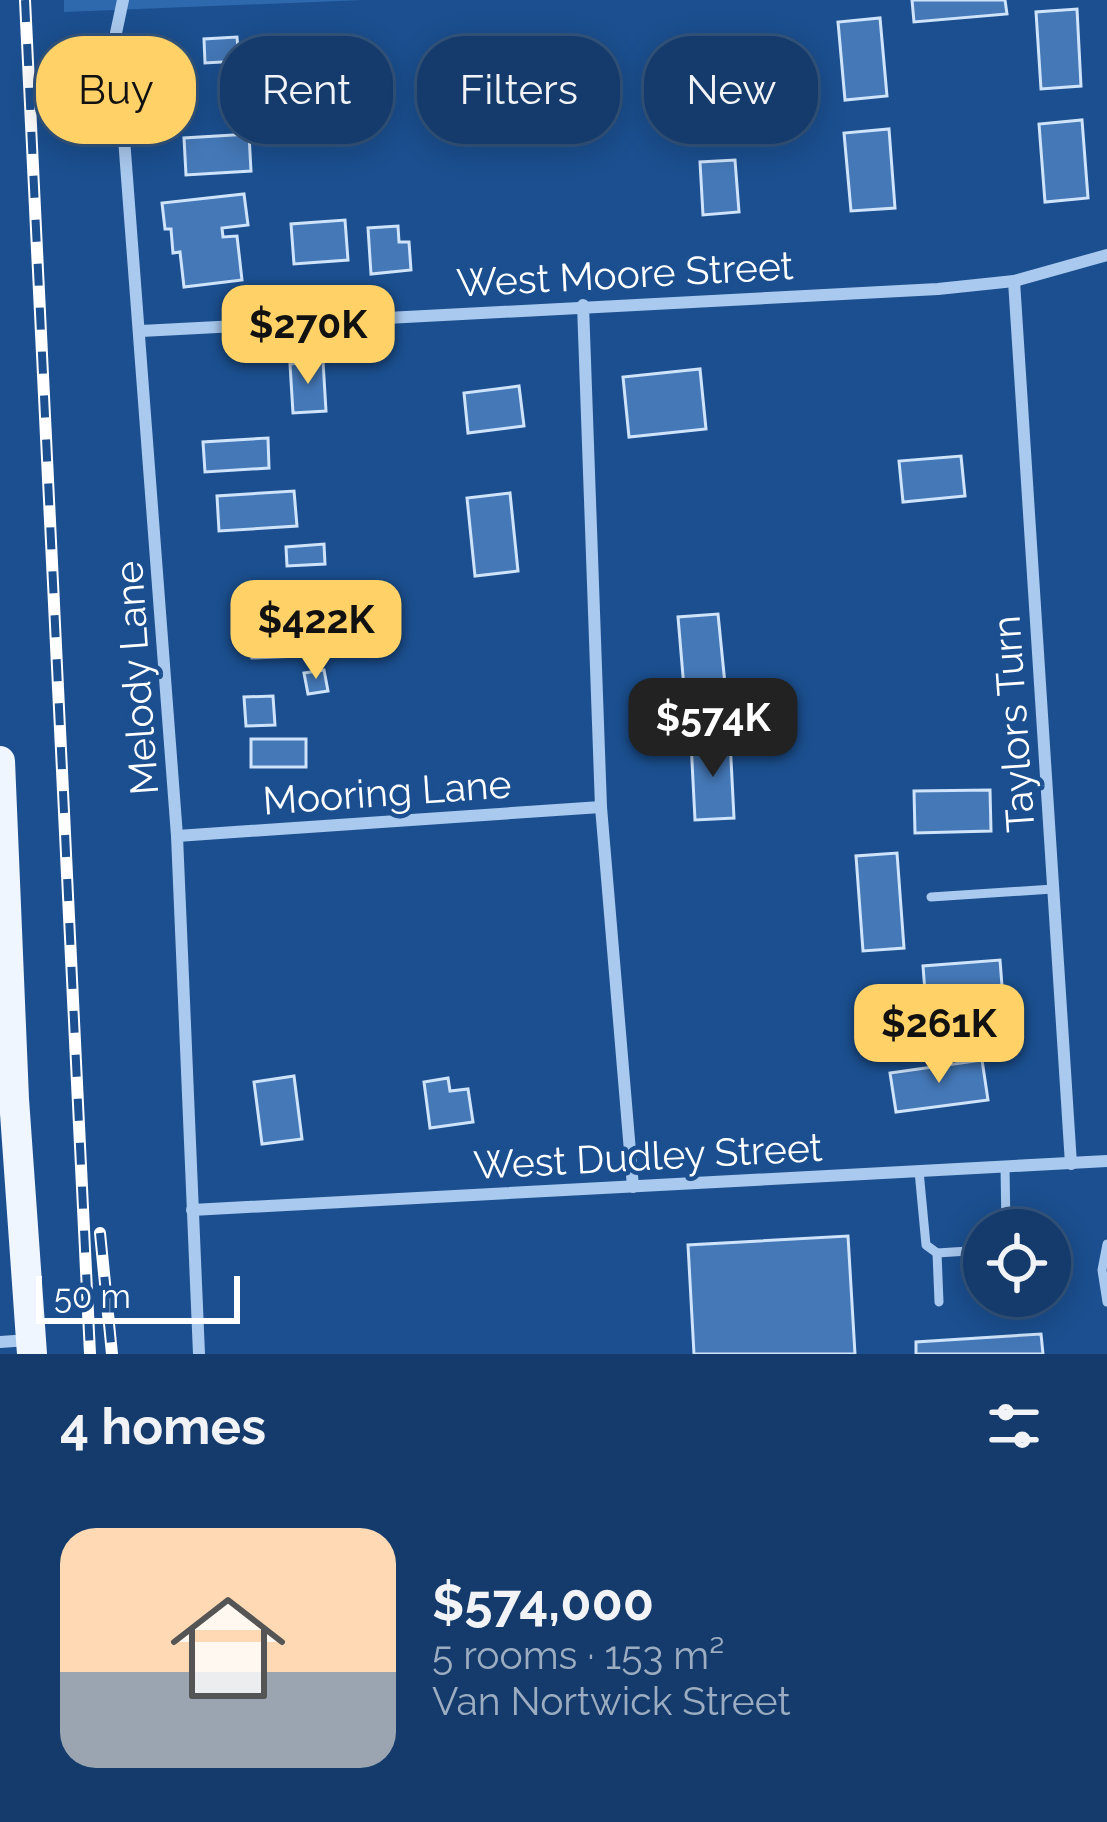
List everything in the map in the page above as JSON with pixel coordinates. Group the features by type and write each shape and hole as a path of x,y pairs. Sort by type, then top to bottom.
{"main road":[{"path":"0,761 7,1100 21,1345"}],"street":[{"name":"Melody Lane","path":"123,0 116,33 177,836 199,1354"},
{"name":"West Moore Street","path":"141,331 938,290 1014,281 1107,256"},
{"name":"Taylors Turn","path":"1014,281 1071,1164"},
{"path":"583,305 601,807 633,1187"},
{"name":"Mooring Lane","path":"177,836 601,807"},
{"name":"West Dudley Street","path":"192,1210 1107,1161"}],"lane":[{"path":"931,897 1053,890"},
{"path":"1004,1166 1005,1209"},
{"path":"920,1171 926,1245 937,1253 963,1251"},
{"path":"1107,1244 1102,1270 1107,1302"},
{"path":"937,1253 939,1302"}],"shaded area":[{"path":"64,0 364,0 64,12"}],"building":[{"path":"912,0 1005,0 1007,14 914,22"},
{"path":"1077,9 1081,86 1041,89 1036,12"},
{"path":"880,18 887,96 845,100 838,22"},
{"path":"220,38 220,62 205,63 204,39"},
{"path":"1082,120 1088,198 1045,202 1039,124"},
{"path":"889,129 895,208 851,211 844,133"},
{"path":"220,136 220,144 250,144 251,171 186,175 184,144 196,144 196,137"},
{"path":"735,160 739,212 703,215 700,162"},
{"path":"244,194 248,225 222,228 223,237 237,236 242,280 184,287 180,252 173,253 162,203"},
{"path":"345,220 348,260 294,264 291,224"},
{"path":"398,226 399,242 409,242 411,270 371,274 368,228"},
{"path":"323,361 326,411 293,413 290,364"},
{"path":"700,369 706,429 629,437 623,377"},
{"path":"519,386 524,426 468,433 464,393"},
{"path":"268,438 269,468 205,472 203,442"},
{"path":"961,456 965,496 903,502 899,461"},
{"path":"294,491 297,526 219,531 217,496"},
{"path":"510,493 518,571 475,576 467,498"},
{"path":"324,544 325,564 287,566 286,547"},
{"path":"718,614 725,684 684,688 678,617"},
{"path":"320,629 321,655 252,658 251,632"},
{"path":"324,670 328,691 308,694 304,673"},
{"path":"273,696 275,725 246,726 244,697"},
{"path":"251,739 306,739 306,767 251,767"},
{"path":"730,740 734,818 695,820 691,742"},
{"path":"990,790 991,831 915,833 914,791"},
{"path":"897,853 904,948 863,951 856,856"},
{"path":"1000,960 1003,999 926,1005 923,966"},
{"path":"982,1060 988,1100 896,1112 890,1073"},
{"path":"294,1076 302,1139 262,1144 254,1082"},
{"path":"448,1078 450,1091 468,1089 473,1122 430,1128 424,1082"},
{"path":"848,1236 855,1354 694,1354 688,1245"},
{"path":"1041,1334 1043,1354 916,1354 916,1342"}],"railway":[{"path":"25,0 90,1354"},
{"path":"100,1233 112,1354"}]}
